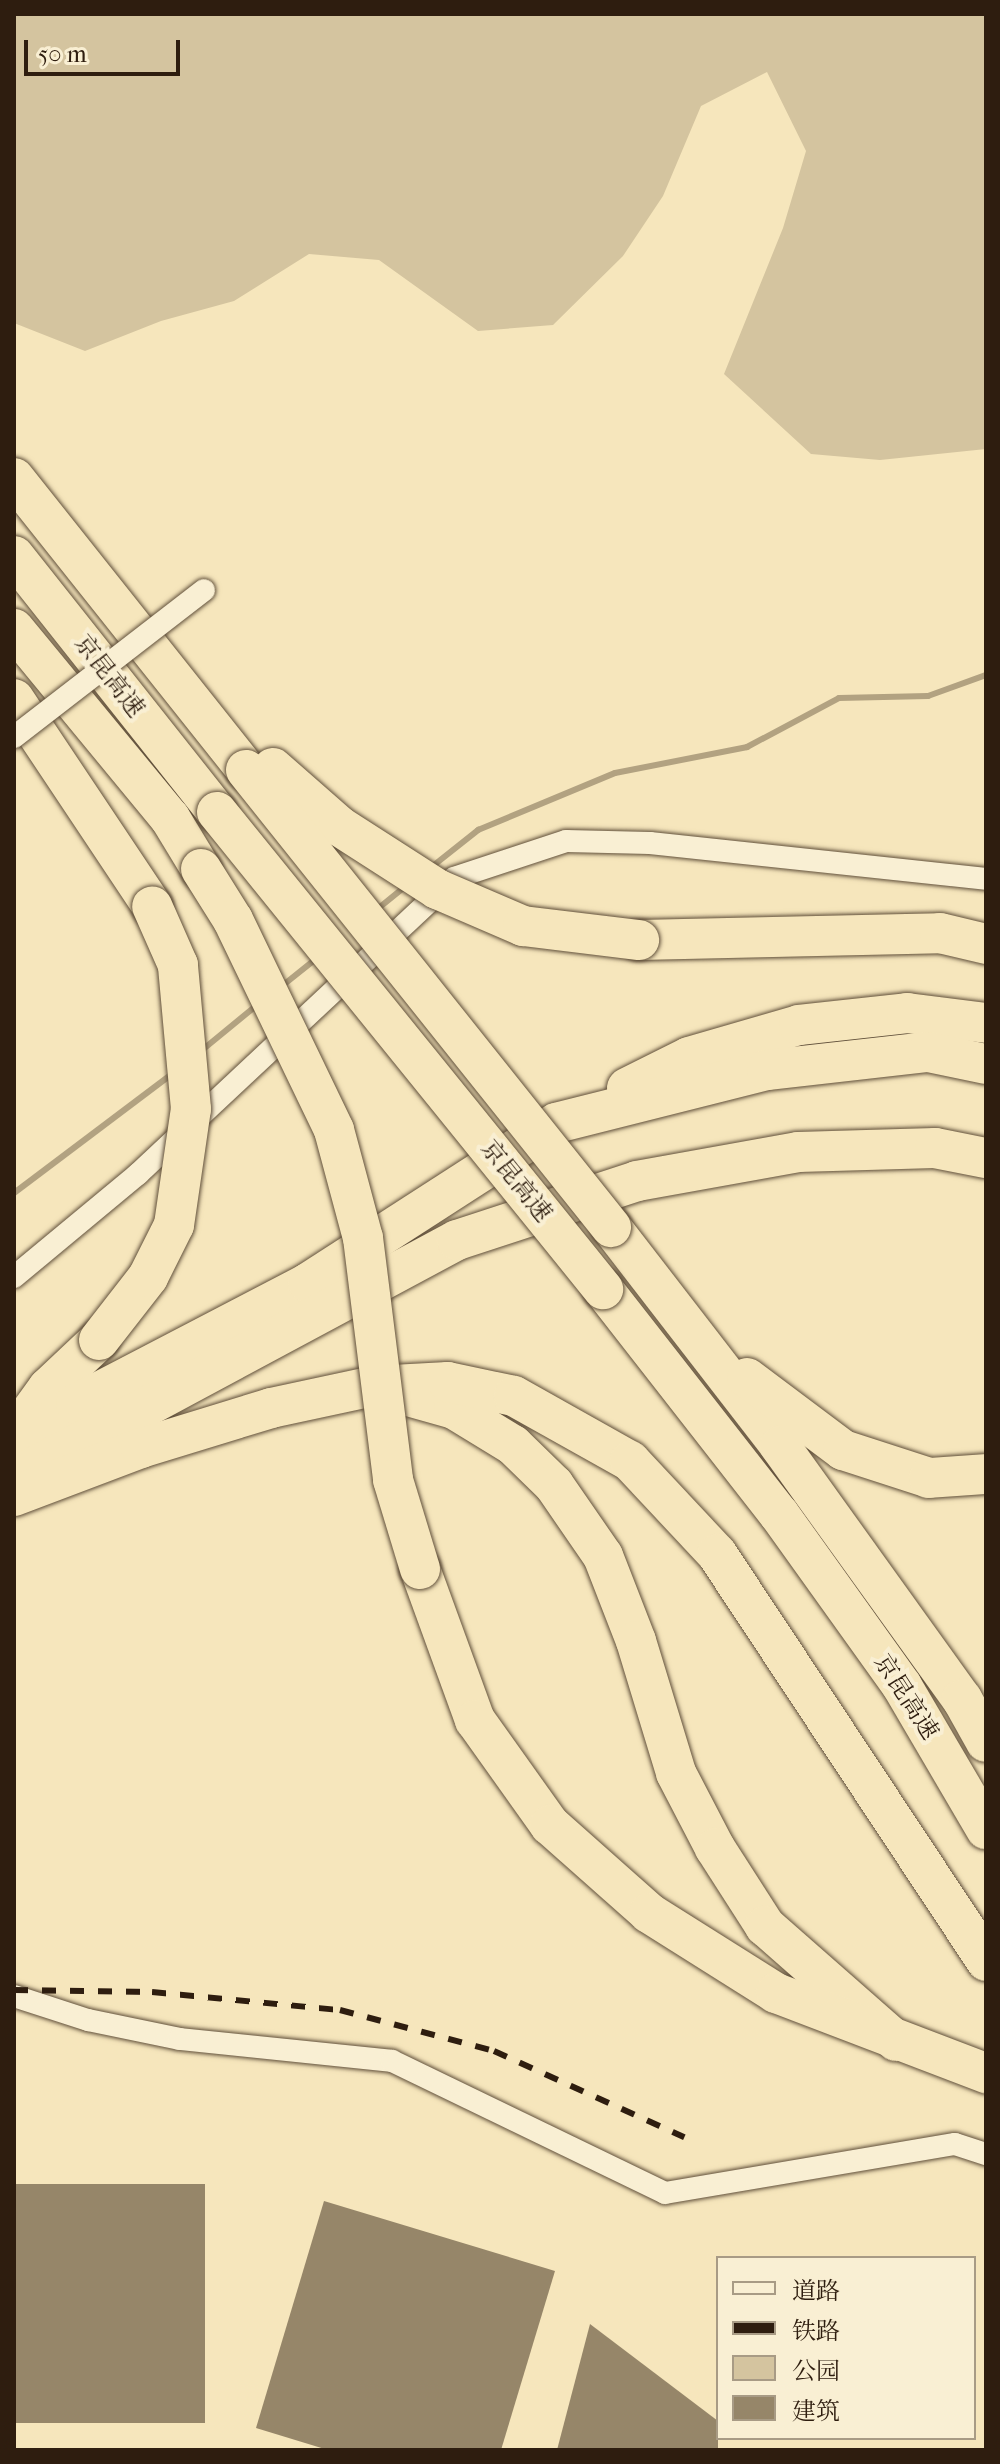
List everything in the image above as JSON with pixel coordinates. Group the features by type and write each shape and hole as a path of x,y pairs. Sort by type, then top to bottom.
{"highway":[{"name":"京昆高速","path":"14,478 181,688 259,769 686,1324 861,1558 986,1742"},
{"name":"京昆高速","path":"14,556 603,1289 779,1514 902,1686 986,1829"},
{"path":"14,629 170,818 233,920 334,1130 363,1238 393,1480 420,1569 475,1720 550,1825 649,1913 776,1993 986,2073"},
{"path":"14,699 152,906 178,965 191,1109 174,1225 148,1277 99,1340 48,1388 14,1435"},
{"path":"259,769 339,826 437,889 523,926 639,940 940,933 986,944"},
{"path":"14,1445 76,1404 308,1283 556,1123 689,1057 799,1025 907,1013 986,1023"},
{"path":"556,1123 767,1070 928,1052 986,1064"},
{"path":"14,1477 457,1240 637,1181 798,1152 935,1148 986,1158"},
{"path":"686,1324 764,1394 843,1450 929,1478 986,1474"},
{"path":"14,1496 141,1448 271,1408 374,1386 448,1382 514,1396 630,1461 717,1554 986,1961"},
{"path":"374,1386 454,1409 513,1445 554,1485 603,1556 636,1641 676,1773 715,1848 765,1926 896,2041"}],"street":[{"path":"14,737 204,590"},
{"path":"14,1277 138,1174 454,878 566,841 650,843 986,879"},
{"path":"14,1996 88,2020 180,2039 392,2061 665,2193 955,2144 986,2154"}],"green space":[{"path":"14,14 986,14 986,449 880,460 811,454 724,374 783,228 806,151 767,72 701,106 663,196 623,256 553,325 478,331 379,260 309,254 234,301 161,321 85,351 14,323"}],"building":[{"path":"14,2184 205,2184 205,2423 14,2423"},
{"path":"324,2201 555,2271 501,2450 328,2450 256,2428"},
{"path":"590,2324 716,2419 718,2450 557,2450"}],"waterway":[{"path":"429,869 478,830 615,773 747,747 839,698 928,696 986,675"},
{"path":"375,911 407,885"},
{"path":"282,986 317,958"},
{"path":"201,1051 257,1005"},
{"path":"14,1193 173,1073"}],"railway":[{"path":"14,1990 152,1992 340,2010 494,2051 684,2137"}]}
